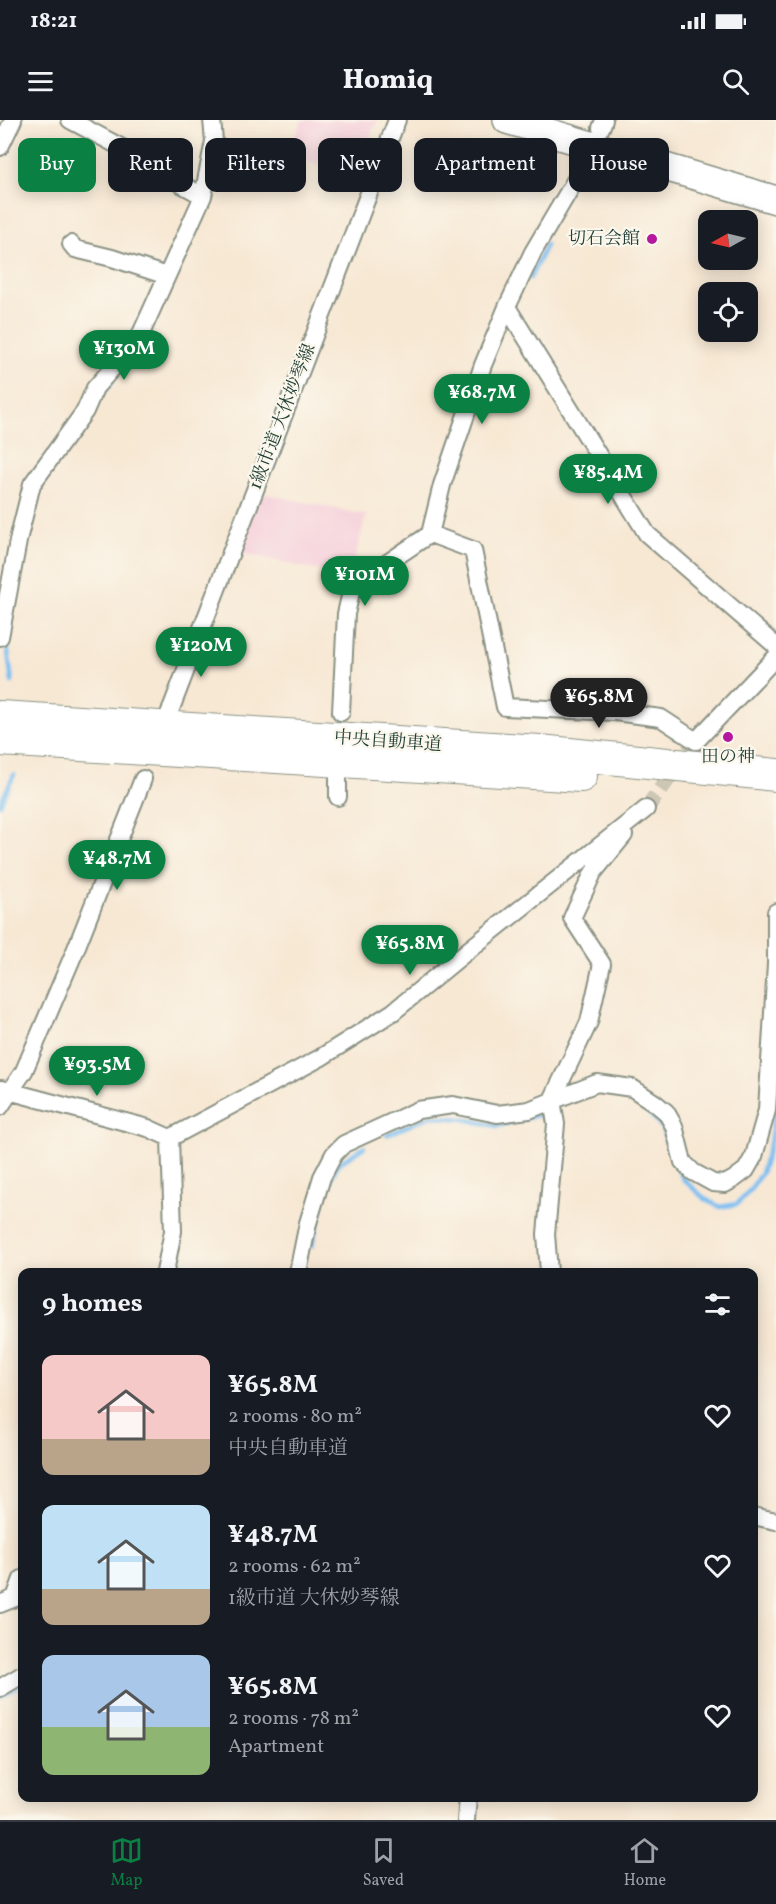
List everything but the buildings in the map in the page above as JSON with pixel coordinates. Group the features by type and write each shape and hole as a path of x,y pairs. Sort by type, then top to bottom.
{"highway":[{"name":"中央自動車道","path":"5,729 540,751 776,775"},
{"name":"中央自動車道","path":"5,729 637,781 776,796"}],"main road":[{"path":"507,120 594,128 776,181"},
{"path":"594,128 776,200"}],"street":[{"path":"0,147 13,120"},
{"path":"70,120 128,151 161,173 203,196"},
{"path":"0,637 19,536 32,484 85,411 95,388 139,338 203,196 214,141 212,120"},
{"name":"1級市道 大休妙琴線","path":"169,714 397,120"},
{"path":"340,712 346,614 351,592 365,578 430,534 442,485 483,365 507,307 594,128"},
{"path":"71,244 75,249 112,258 166,276"},
{"path":"507,307 646,534 776,646"},
{"path":"430,534 473,550 505,707 615,712 661,718 696,741 776,657"},
{"path":"338,777 338,796"},
{"path":"0,1107 6,1090 28,1061 75,951 143,779"},
{"path":"170,1138 320,1058 393,1012 466,951 646,809 593,873 572,918 602,964 589,1022 552,1100 556,1124 546,1234 549,1268"},
{"path":"299,1268 308,1224 322,1177 334,1154 344,1144 418,1110 453,1106 497,1114 529,1110 597,1083 632,1088 655,1102 666,1112 674,1126 683,1162 693,1172 713,1183 725,1184 746,1170 760,1138 767,1110 776,964 776,912"},
{"path":"6,1090 148,1128 170,1138"},
{"path":"166,1268 173,1231 170,1138"},
{"path":"758,1517 776,1521"},
{"path":"0,1688 18,1677"},
{"path":"466,1820 468,1802"}],"shaded area":[{"path":"302,120 377,120 370,138 318,138 318,165 306,161 306,138 294,138"},
{"path":"261,493 366,515 350,578 238,552"}],"waterway":[{"path":"530,278 546,245"},
{"path":"97,401 112,381"},
{"path":"6,637 12,682"},
{"path":"0,804 14,775"},
{"path":"619,1094 646,1109 662,1128 683,1179 705,1199 720,1207 737,1204 761,1173 770,1144 776,1102"},
{"path":"387,1135 431,1116 464,1119 497,1126 545,1113"},
{"path":"326,1191 338,1164 364,1147"},
{"path":"312,1246 322,1205"},
{"path":"0,1696 18,1687"}],"tunnel":[{"path":"646,809 696,741"}],"place":[{"name":"切石会館","path":"652,239"},
{"name":"田の神","path":"728,737"}]}
